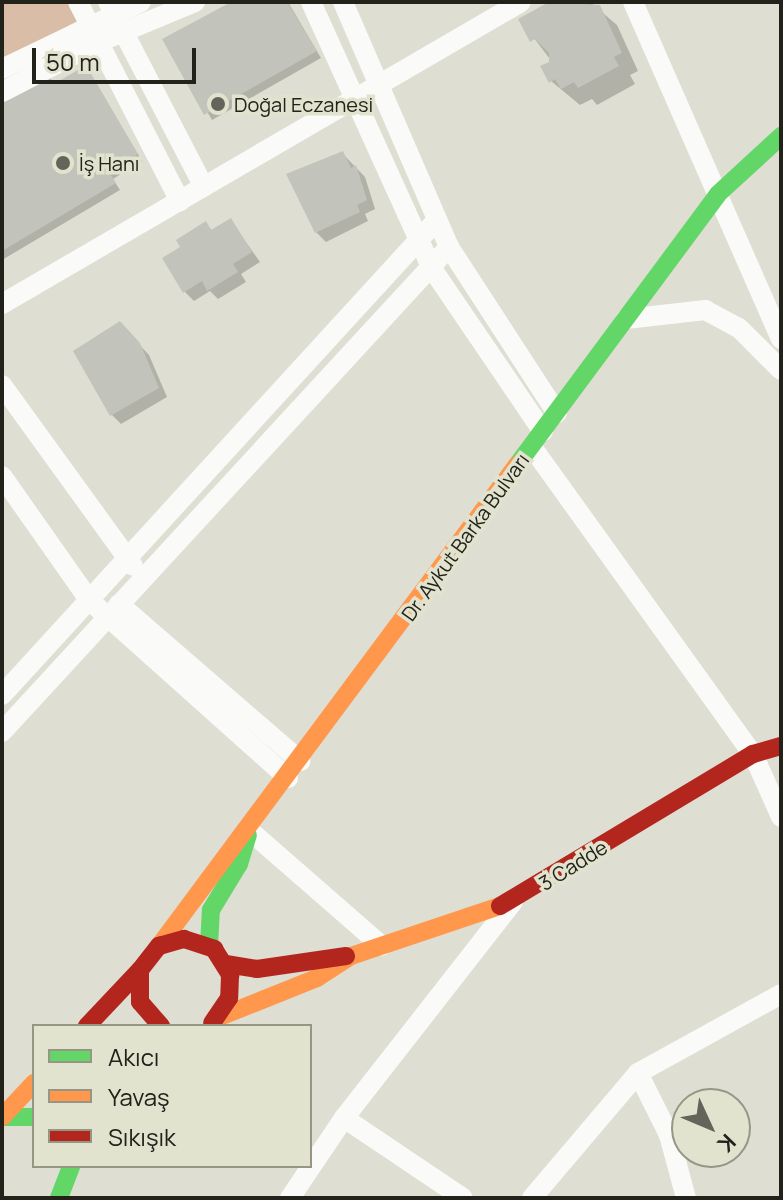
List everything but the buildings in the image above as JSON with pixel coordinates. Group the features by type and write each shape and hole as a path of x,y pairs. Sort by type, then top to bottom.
{"main road":[{"name":"Dr. Aykut Barka Bulvarı","path":"140,970 217,861 249,830 294,770 718,194 781,136"},
{"name":"3 Cadde","path":"351,956 513,902 753,754 781,746"},
{"path":"209,946 211,910 239,864 249,830"},
{"path":"159,946 184,939 209,946 226,964 231,987 212,1022"},
{"path":"226,964 257,969 351,956"},
{"path":"212,1022 317,978 351,956"},
{"path":"89,1024 140,970"},
{"path":"140,970 140,1002 159,1024"},
{"path":"2,1117 32,1085"},
{"path":"2,1117 32,1117"},
{"path":"59,1198 70,1172"}],"street":[{"path":"78,2 180,201"},
{"path":"2,92 141,2"},
{"path":"115,16 195,2"},
{"path":"311,2 431,267 537,439 753,754 781,817"},
{"path":"343,2 449,247 557,413"},
{"path":"2,304 521,2"},
{"path":"633,2 781,339"},
{"path":"115,16 204,187"},
{"path":"2,69 94,33"},
{"path":"2,695 437,220"},
{"path":"2,732 449,247"},
{"path":"626,319 705,310 739,328 780,368"},
{"path":"2,385 143,579"},
{"path":"2,476 89,600 114,610 294,770"},
{"path":"249,830 382,946"},
{"path":"312,1165 344,1118 513,902"},
{"path":"532,1198 638,1073 781,994"},
{"path":"638,1073 669,1135 686,1198"},
{"path":"344,1118 463,1198"},
{"path":"290,1198 310,1168"},
{"path":"70,1172 77,1198"}],"shaded area":[{"path":"2,2 72,2 81,19 2,61"}],"traffic: fast":[{"path":"517,465 718,194 781,136"},
{"path":"209,946 211,910 239,864 248,835"},
{"path":"2,1117 32,1117"},
{"path":"59,1198 70,1168"}],"traffic: slow":[{"path":"159,946 517,465"},
{"path":"217,1018 317,978 351,956 500,906"},
{"path":"2,1117 32,1085"}],"traffic: jam":[{"path":"500,906 753,754 781,746"},
{"path":"159,1024 140,1002 140,970 159,946 184,939 214,949 230,975 229,998 212,1023"},
{"path":"226,964 257,969 346,956"},
{"path":"89,1024 140,970"}],"place":[{"name":"Doğal Eczanesi","path":"218,104"},
{"name":"İş Hanı","path":"63,163"}]}
